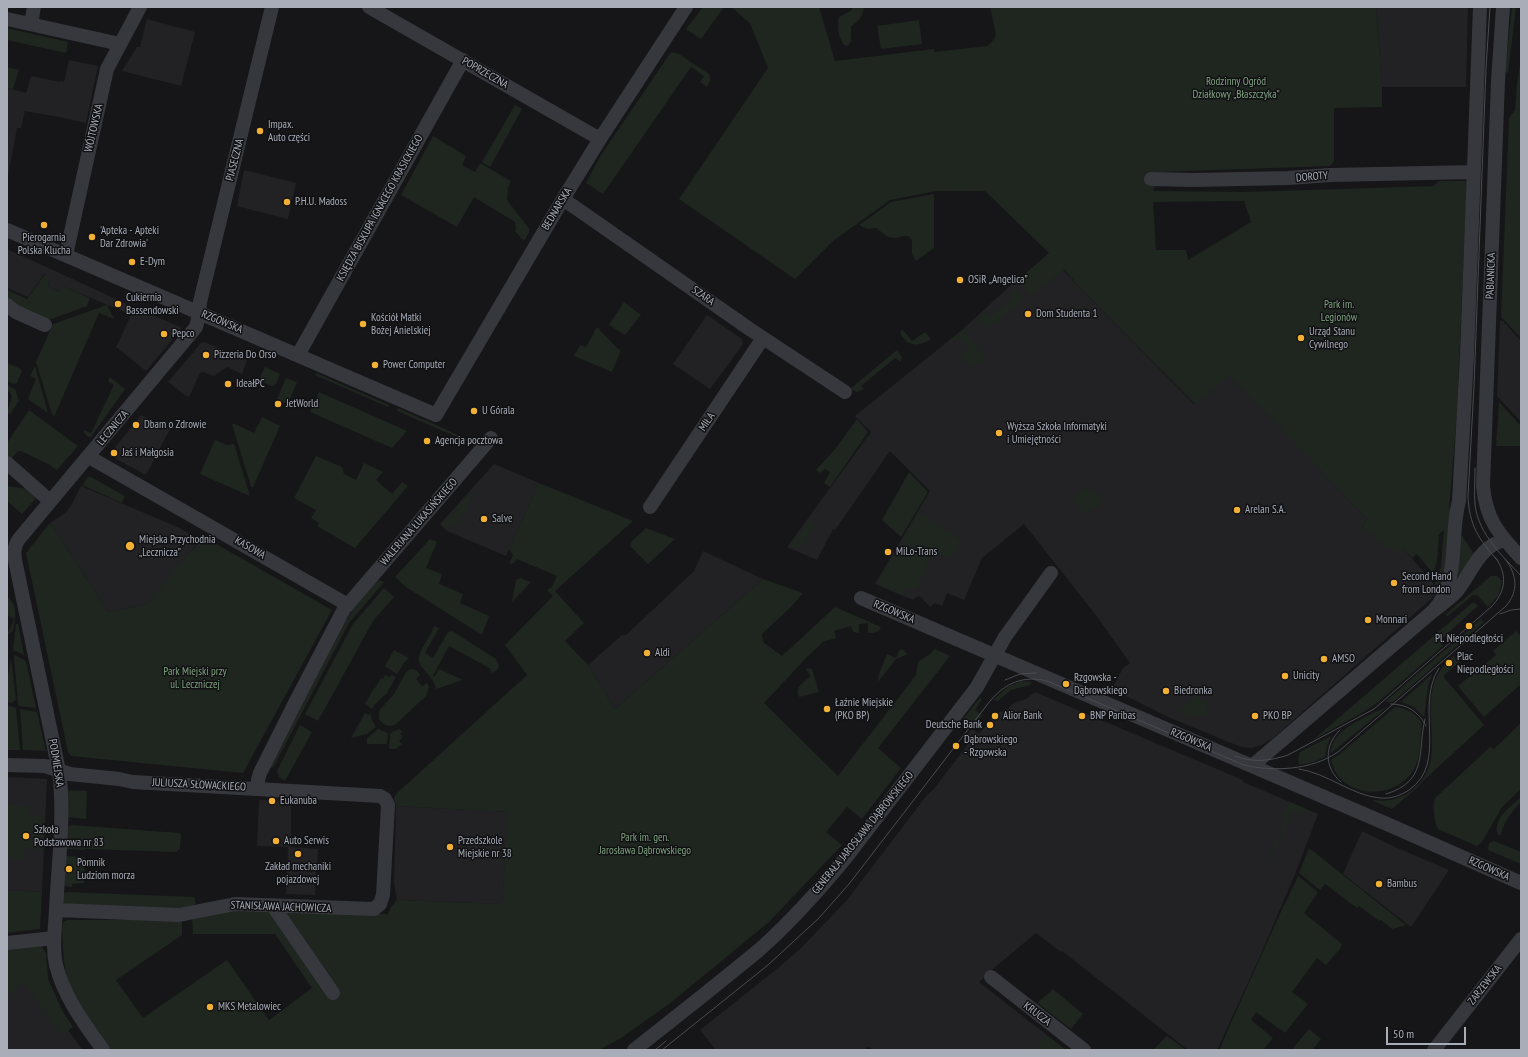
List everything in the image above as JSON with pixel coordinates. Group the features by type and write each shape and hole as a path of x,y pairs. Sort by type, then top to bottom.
{"street":[{"path":"31,24 34,7"},
{"name":"WÓJTOWSKA","path":"66,255 107,69 140,7"},
{"name":"PIASECZNA","path":"199,313 200,302 272,7"},
{"name":"POPRZECZNA","path":"369,7 600,139"},
{"name":"BEDNARSKA","path":"436,415 562,199 686,7"},
{"name":"PABIANICKA","path":"1433,611 1442,600 1449,584 1452,569 1455,514 1458,501 1467,355 1480,7"},
{"name":"PABIANICKA","path":"1503,7 1498,81 1483,473 1484,496 1494,525 1521,558"},
{"path":"7,19 120,44"},
{"name":"KSIĘDZA BISKUPA IGNACEGO KRASICKIEGO","path":"298,355 463,60"},
{"name":"DOROTY","path":"1151,179 1265,179 1330,175 1474,172"},
{"name":"SZARA","path":"562,199 845,392"},
{"name":"RZGOWSKA","path":"7,230 436,415"},
{"path":"7,305 16,312 45,325"},
{"name":"LECZNICZA","path":"19,540 194,330 199,313"},
{"name":"MIŁA","path":"650,507 764,338"},
{"name":"WALERIANA ŁUKASIŃSKIEGO","path":"258,788 260,773 340,615 491,438"},
{"name":"KASOWA","path":"89,457 348,604"},
{"path":"7,463 50,501"},
{"name":"PODMIEJSKA","path":"19,540 14,550 15,560 61,784 61,821 54,938 56,965 64,987 76,1010 103,1050"},
{"path":"1252,766 1433,611 1444,604 1457,591 1487,548 1496,542 1505,540"},
{"name":"GENERAŁA JAROSŁAWA DĄBROWSKIEGO","path":"634,1050 759,949 803,907 827,881 976,687 1005,637 1051,573"},
{"name":"RZGOWSKA","path":"861,598 1521,883"},
{"name":"JULIUSZA SŁOWACKIEGO","path":"7,765 45,766 70,774 119,779 133,782 380,796 385,799 388,804"},
{"name":"STANISŁAWA JACHOWICZA","path":"56,910 179,915 234,904 369,910 377,908 383,896 388,804"},
{"path":"273,906 333,993"},
{"path":"7,943 54,938"},
{"name":"ZARZEWSKA","path":"1434,1050 1521,940"},
{"name":"KRUCZA","path":"991,977 1084,1050"}],"shaded area":[{"path":"1376,7 1468,7 1466,87 1382,87"},
{"path":"147,19 195,32 181,86 122,71 137,47 140,47"},
{"path":"69,60 98,66 86,123 25,111 21,128 17,128 7,182 7,88 26,93 31,76 64,82"},
{"path":"244,170 296,183 288,219 237,206"},
{"path":"7,249 129,305 125,312 62,286 59,292 48,286 50,279 45,273 28,297 7,288"},
{"path":"1049,254 1079,287 1194,404 1230,374 1367,519 1362,527 1403,548 1439,590 1430,600 1273,738 1262,745 1252,748 1241,747 1168,717 1112,689 1123,668 1130,663 1095,614 1024,524 982,558 964,600 947,593 942,606 935,603 930,607 921,597 918,596 913,600 875,584 930,491 890,451 835,530 833,529 817,560 787,547 871,432 855,416 962,330 1011,285"},
{"path":"135,307 182,328 146,371 116,347"},
{"path":"707,315 742,339 743,344 710,389 673,364"},
{"path":"1500,321 1503,321 1521,341 1521,422 1497,396"},
{"path":"204,342 247,360 242,374 227,367 214,376 203,372 200,373 189,397 168,382 201,343"},
{"path":"141,415 170,429 146,475 109,455"},
{"path":"494,464 539,483 506,556 447,531 440,524"},
{"name":"Miejska Przychodnia „Lecznicza”","path":"81,486 182,529 201,539 148,604 108,612 50,523 65,513 71,506"},
{"path":"703,551 763,579 615,709 588,665 622,635 626,635 694,571"},
{"path":"1035,692 1243,780 1243,782 1318,814 1296,872 1257,963 1217,1050 1188,1050 1062,951 1061,952 1036,933 979,982 1066,1050 873,1050 868,1046 864,1050 716,1050 700,1030 801,948 847,900 927,795 933,790 972,739 967,734 972,729 979,734 996,713 1006,710 1014,703 1026,699"},
{"name":"Szkoła Podstawowa nr 83","path":"7,777 47,779 42,892 7,890"},
{"path":"259,800 291,801 291,847 318,849 315,895 286,894 288,847 257,846"},
{"name":"Przedszkole Miejskie nr 38","path":"396,806 509,812 502,904 397,900 394,883"},
{"path":"1362,831 1449,870 1411,927 1343,874"},
{"path":"7,964 60,1020 83,1050 7,1050"}],"green space":[{"path":"703,7 724,7 701,39 686,29"},
{"name":"Park im. Legionów","path":"731,7 819,7 835,61 934,49 934,52 987,46 994,39 996,34 990,7 1376,7 1382,107 1334,108 1334,161 1330,166 1160,172 1153,191 1244,192 1434,186 1439,181 1467,181 1457,413 1449,509 1452,507 1449,563 1441,588 1435,584 1441,567 1444,530 1438,535 1437,561 1434,571 1431,571 1417,554 1412,558 1403,548 1397,554 1362,527 1367,519 1230,375 1195,404 1079,287 1064,269 1030,296 1020,281 1022,277 1049,253 985,191 936,191 890,200 833,241 795,279 679,199 768,68 750,23","holes":["1244,201 1251,222 1188,260 1186,250 1156,250 1153,202"]},
{"path":"853,7 864,7 864,10 860,18 851,27 851,41 848,46 844,45 840,39 838,20 839,17 852,10"},
{"path":"1512,7 1516,7 1508,73 1505,72"},
{"path":"919,20 922,44 881,49 877,26"},
{"path":"7,28 68,42 66,53 7,40"},
{"path":"671,52 679,54 709,74 709,84 707,87 700,82 704,76 691,67 603,194 586,183 601,155"},
{"path":"1521,57 1521,338 1501,317 1509,118 1515,110"},
{"path":"7,67 19,70 13,89 7,88"},
{"path":"515,105 522,109 490,167 482,162"},
{"path":"433,136 466,156 462,165 475,172 480,163 511,181 508,188 507,200 530,230 525,240 522,239 515,231 515,222 474,197 457,227 401,195"},
{"path":"934,194 934,248 916,261 912,254 912,240 908,236 894,238 888,237 876,228 867,229 859,225 891,202"},
{"path":"46,273 50,279 48,286 59,292 62,286 90,298 87,306 46,321 18,310 7,298 7,290 27,299"},
{"path":"1014,288 1024,300 987,329 980,322 983,313 986,311 991,316 1013,298 1009,292"},
{"path":"624,302 641,315 625,335 609,325"},
{"path":"107,305 114,319 99,313 54,417 36,362 53,324"},
{"path":"597,327 618,349 621,350 612,372 574,356 580,345 586,347"},
{"path":"966,328 969,328 965,332 985,358 972,368 962,356 969,350 959,338 952,343 949,340"},
{"path":"902,329 912,341 925,332 931,339 927,342 918,344 910,343 903,338 900,333"},
{"path":"897,350 902,357 901,362 895,358 861,386 864,389 857,392 850,389"},
{"path":"7,363 21,369 22,371 17,383 14,384 7,381"},
{"path":"35,366 48,413 28,399 36,379 30,376"},
{"path":"265,367 280,374 277,382 272,386 260,381 259,379"},
{"path":"316,373 389,405 388,407 315,375"},
{"path":"110,377 125,389 91,437 88,436 83,430 91,433 114,385 108,381"},
{"path":"286,378 297,382 288,404 277,399"},
{"path":"7,385 15,389 19,401 10,414 7,413 12,396 10,392 7,391"},
{"path":"319,392 407,431 392,448 310,412"},
{"path":"1499,402 1521,426 1521,446 1496,446"},
{"path":"398,408 458,435 457,437 397,411"},
{"path":"29,410 78,446 57,470 21,451 18,451 11,459 7,456 7,443"},
{"path":"262,417 280,426 253,487 251,487 232,424 254,433"},
{"path":"857,419 868,432 830,487 824,483 830,472 825,469 820,473 816,470 836,448"},
{"path":"215,440 227,445 234,444 250,496 200,474"},
{"path":"316,456 342,467 344,474 356,480 364,463 383,472 376,480 392,494 402,482 408,486 355,548 317,526 319,523 311,518 316,510 294,498"},
{"path":"909,472 928,492 901,537 882,520"},
{"path":"89,476 125,496 122,503 82,485"},
{"name":"Park im. gen. Jarosława Dąbrowskiego","path":"539,483 633,521 555,591 584,623 565,641 588,665 615,709 763,579 803,593 791,607 762,634 763,642 782,656 835,607 881,627 877,632 873,633 868,633 868,623 859,624 859,633 853,632 851,626 834,631 836,638 823,642 764,703 838,776 916,675 918,662 935,649 950,656 878,748 901,768 862,819 847,807 826,832 842,845 769,922 669,1004 621,1038 599,1050 110,1050 91,1024 70,987 64,959 62,928 63,922 68,920 182,920 182,935 116,980 143,1018 227,960 269,1020 312,988 275,934 193,934 192,917 221,911 388,914 391,907 397,900 502,904 508,812 396,806 394,798 396,794 527,675 505,645 553,596 547,590 552,587 557,576 517,559 514,563 509,564 513,555 509,549"},
{"path":"7,486 28,489 36,498 22,514 7,501"},
{"path":"1084,488 1094,491 1101,500 1101,503 1087,514 1085,514 1074,499 1074,497"},
{"path":"469,493 473,494 458,526 449,523 447,530 441,525"},
{"path":"920,512 961,541 947,559 938,552 930,557 916,590 907,587 903,596 877,584"},
{"path":"810,519 814,525 800,549 790,546"},
{"name":"Park Miejski przy ul. Leczniczej","path":"50,523 108,612 148,604 176,568 204,537 332,610 243,773 71,756 68,752 26,553"},
{"path":"646,528 675,539 648,564 630,546 632,541"},
{"path":"1461,534 1474,554 1458,578 1456,577"},
{"path":"430,539 437,542 426,568 442,574 439,584 463,594 460,603 489,616 482,635 406,587 395,577"},
{"path":"1491,576 1497,576 1502,581 1499,595 1488,607 1477,595 1473,595 1448,616 1445,615"},
{"path":"520,578 531,582 512,602 516,580"},
{"path":"376,579 384,582 349,623 273,768 269,767 346,621"},
{"path":"383,589 394,597 373,621 318,721 305,714 353,624"},
{"path":"7,597 11,600 15,608 15,622 13,631 7,635 14,619 7,615"},
{"path":"1472,603 1475,603 1478,606 1439,641 1443,646 1377,703 1313,740"},
{"path":"1481,619 1484,622 1393,702 1385,702"},
{"path":"16,624 18,624 24,655 13,650"},
{"path":"434,626 439,628 425,653 433,658 448,632 452,631 496,659 499,665 498,669 493,673 490,671 491,669 449,646 433,676 435,676 439,669 463,680 436,689 435,684 419,661 422,649"},
{"path":"1516,631 1521,636 1521,684 1484,717 1458,686 1496,655 1493,651"},
{"path":"902,649 908,654 896,659 878,682 879,674 887,654 896,658 899,651"},
{"path":"394,650 409,658 397,674 385,666"},
{"path":"1464,654 1466,656 1443,676 1484,725 1419,786 1392,809 1373,801 1398,798 1411,791 1422,781 1428,769 1431,756 1431,700 1434,683 1440,670 1449,659 1453,656 1457,661"},
{"path":"15,655 26,661 36,708 19,706 18,704"},
{"path":"11,659 16,700 12,703 7,702 7,681"},
{"path":"808,668 812,669 819,692 799,697 799,687 811,676 806,670"},
{"path":"411,669 416,670 420,675 416,679 422,686 427,683 429,687 426,696 396,724 391,726 386,725 379,719 379,711 394,694 406,672"},
{"path":"1432,674 1428,687 1424,717 1414,707 1401,702"},
{"path":"385,675 396,677 387,693 375,704 372,709 365,704 374,688"},
{"path":"1022,681 1032,682 1030,685 1011,690 998,701 993,700 1009,686"},
{"path":"1197,695 1205,703 1207,709 1204,717 1197,714 1194,718 1178,711"},
{"path":"981,698 982,699 975,710 982,715 972,728 962,720"},
{"path":"7,705 16,708 20,750 7,750"},
{"path":"1387,707 1330,754 1334,741 1342,732 1363,718"},
{"path":"1395,707 1417,716 1422,723 1418,760 1413,771 1404,781 1393,788 1380,791 1368,791 1355,788 1344,782 1336,773 1331,760"},
{"path":"20,709 37,712 46,751 23,750"},
{"path":"365,713 369,715 371,713 372,720 376,727 367,734 351,738"},
{"path":"1521,723 1521,789 1502,807 1482,842 1477,846 1438,829 1434,814 1435,798 1490,747 1494,749"},
{"path":"300,725 312,732 285,781 279,777 277,771"},
{"path":"378,729 388,733 387,744 367,744 367,738"},
{"path":"400,729 402,732 400,734 403,737 399,741 402,744 396,749 389,749 390,733"},
{"path":"1331,736 1325,757 1313,762 1299,765 1298,759 1300,752"},
{"path":"66,790 87,791 86,819 67,817"},
{"path":"1521,797 1521,802 1508,817 1501,835 1498,835 1497,829 1500,818"},
{"path":"1288,801 1306,809 1303,816 1292,812 1271,861 1268,860 1283,825"},
{"path":"7,805 28,806 27,816 43,817 42,850 25,849 24,859 7,858"},
{"path":"72,825 179,833 181,834 180,849 176,852 67,849 68,826"},
{"path":"1494,841 1521,852 1521,864 1488,850 1489,843"},
{"path":"1309,848 1406,925 1392,929 1359,906 1357,908 1325,884 1320,890 1299,873"},
{"path":"65,856 85,857 84,883 72,884 72,887 64,886"},
{"path":"1298,876 1318,892 1304,913 1342,944 1340,949 1326,965 1317,958 1292,992 1308,1004 1285,1033 1256,1012 1251,1020 1273,1038 1263,1050 1219,1050 1283,907"},
{"path":"7,890 42,892 40,929 7,933"},
{"path":"63,893 194,897 196,904 185,909 65,904 63,903"},
{"path":"37,945 41,946 46,953 48,979 63,1012 73,1027 63,1035 24,983 7,995 7,950"},
{"path":"1053,989 1083,1014 1071,1029 1037,1003"},
{"path":"1309,1029 1321,1039 1312,1050 1295,1050 1293,1048"},
{"path":"1046,1035 1066,1050 1035,1049"},
{"path":"1167,1036 1186,1050 1153,1050"}],"tram line":[{"path":"1490,7 1486,68 1474,386 1468,496 1470,515 1476,532 1485,546 1498,561"},
{"path":"1475,468 1475,505 1481,526 1492,544 1521,576"},
{"path":"1235,756 1248,760 1261,760 1275,759 1288,755 1374,709 1496,601 1500,595 1504,583 1502,570 1495,557"},
{"path":"662,1050 768,965 819,918 849,884 990,701 1002,689 1023,680 1039,679 1047,681 1244,765 1280,769 1317,763 1338,752 1506,606 1513,594 1515,582 1512,571 1505,559"},
{"path":"1500,614 1511,610 1521,609"},
{"path":"1299,769 1320,775 1360,793 1380,798 1399,795 1409,790 1421,779 1427,765 1430,733 1429,699 1432,683 1439,668"},
{"path":"1005,680 1020,674 1036,673"},
{"path":"1391,704 1402,705 1412,710 1420,717 1426,726"},
{"path":"1386,794 1400,788 1409,781 1415,773 1419,764 1425,719"},
{"path":"1340,730 1331,742 1328,756 1331,770 1341,782"},
{"path":"655,1050 666,1041"}],"place":[{"name":"Impax. Auto części","path":"260,131"},
{"name":"P.H.U. Madoss","path":"287,202"},
{"name":"Pierogarnia Polska Klucha","path":"44,225"},
{"name":"'Apteka - Apteki Dar Zdrowia'","path":"92,237"},
{"name":"E-Dym","path":"132,262"},
{"name":"OSiR „Angelica”","path":"960,280"},
{"name":"Cukiernia Bassendowski","path":"118,304"},
{"name":"Dom Studenta 1","path":"1028,314"},
{"name":"Kościół Matki Bożej Anielskiej","path":"363,324"},
{"name":"Pepco","path":"164,334"},
{"name":"Urząd Stanu Cywilnego","path":"1301,338"},
{"name":"Pizzeria Do Orso","path":"206,355"},
{"name":"Power Computer","path":"375,365"},
{"name":"IdeałPC","path":"228,384"},
{"name":"JetWorld","path":"278,404"},
{"name":"U Górala","path":"474,411"},
{"name":"Dbam o Zdrowie","path":"136,425"},
{"name":"Wyższa Szkoła Informatyki i Umiejętności","path":"999,433"},
{"name":"Agencja pocztowa","path":"427,441"},
{"name":"Jaś i Małgosia","path":"114,453"},
{"name":"Arelan S.A.","path":"1237,510"},
{"name":"Salve","path":"484,519"},
{"name":"Miejska Przychodnia „Lecznicza”","path":"130,546"},
{"name":"MiLo-Trans","path":"888,552"},
{"name":"Second Hand from London","path":"1394,583"},
{"name":"Monnari","path":"1368,620"},
{"name":"Pl. Niepodległości","path":"1469,626"},
{"name":"Aldi","path":"647,653"},
{"name":"AMSO","path":"1324,659"},
{"name":"Plac Niepodległości","path":"1449,663"},
{"name":"Unicity","path":"1285,676"},
{"name":"Rzgowska - Dąbrowskiego","path":"1066,684"},
{"name":"Biedronka","path":"1166,691"},
{"name":"Łaźnie Miejskie (PKO BP)","path":"827,709"},
{"name":"Alior Bank","path":"995,716"},
{"name":"BNP Paribas","path":"1082,716"},
{"name":"PKO BP","path":"1255,716"},
{"name":"Deutsche Bank","path":"990,725"},
{"name":"Dąbrowskiego - Rzgowska","path":"956,746"},
{"name":"Eukanuba","path":"272,801"},
{"name":"Szkoła Podstawowa nr 83","path":"26,836"},
{"name":"Auto Serwis","path":"276,841"},
{"name":"Przedszkole Miejskie nr 38","path":"450,847"},
{"name":"Zakład mechaniki pojazdowej","path":"298,854"},
{"name":"Pomnik Ludziom morza","path":"69,869"},
{"name":"Bambus","path":"1379,884"},
{"name":"MKS Metalowiec","path":"210,1007"}],"park label":[{"name":"Rodzinny Ogród Działkowy „Błaszczyka”","path":"1236,88"}]}
